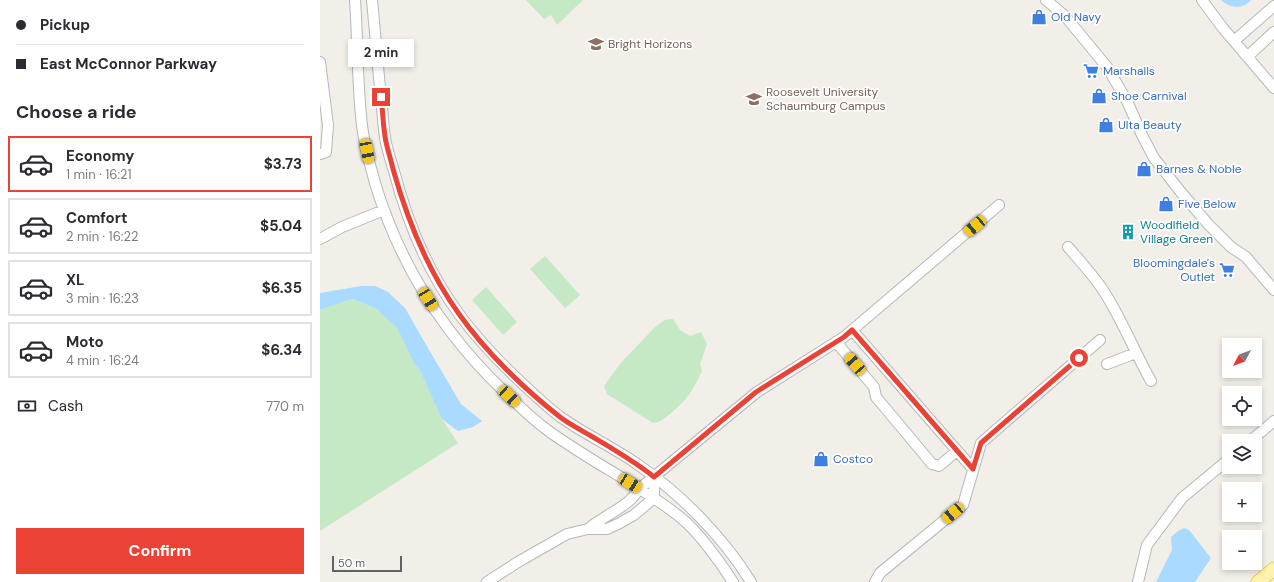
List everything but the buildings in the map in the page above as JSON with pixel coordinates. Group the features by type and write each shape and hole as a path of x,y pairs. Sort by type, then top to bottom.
{"main road":[{"path":"1263,581 1274,569"}],"street":[{"path":"355,0 362,126 369,164 398,246 413,276 424,293 457,341 489,378 518,406 549,432 668,507 688,524 707,545 733,582"},
{"path":"372,0 386,142 398,187 409,218 441,287 459,314 485,346 516,378 561,418 637,464 669,490 705,523 726,546 751,582"},
{"path":"1046,0 1065,16 1106,66 1127,101 1154,158 1208,224 1231,247 1246,257 1274,290"},
{"path":"1202,0 1274,88"},
{"path":"1234,40 1274,6"},
{"path":"1248,56 1274,32"},
{"path":"320,62 328,125 326,152 320,154"},
{"path":"320,110 328,125"},
{"path":"588,529 596,522 619,509 629,501 639,489 756,392 836,342 852,330 999,205"},
{"path":"320,239 342,227 384,210"},
{"path":"1068,247 1092,274 1103,290 1118,315 1151,381"},
{"path":"852,330 973,469"},
{"path":"875,582 880,573 963,505 981,443 1100,340"},
{"path":"836,342 874,387 876,397 932,464 939,466 957,451"},
{"path":"1107,364 1136,353"},
{"path":"1258,434 1274,421"},
{"path":"1138,582 1146,545 1182,498 1222,465"},
{"path":"654,477 654,498"},
{"path":"487,582 518,562 568,534 588,529 607,529 618,524 634,514 654,498"}],"green space":[{"path":"526,0 583,0 557,25 551,15 544,19"},
{"path":"545,256 580,295 565,308 530,269"},
{"path":"486,287 517,322 503,335 472,300"},
{"path":"352,299 375,308 397,328 413,361 420,371 442,419 458,443 320,531 320,310"},
{"path":"673,319 680,330 690,336 701,332 707,344 700,364 702,371 686,399 663,420 653,423 607,394 604,386 620,364 655,327 665,320"}],"water":[{"path":"1221,0 1251,0 1240,7 1236,7 1228,5"},
{"path":"361,286 375,286 388,292 405,308 461,404 482,421 473,427 458,431 442,419 420,371 413,361 397,328 375,308 352,299 320,310 320,293"},
{"path":"1184,528 1189,530 1211,558 1195,582 1156,582 1172,550 1171,537"}],"place":[{"name":"Old Navy","path":"1039,17"},
{"name":"Bright Horizons","path":"596,44"},
{"name":"Marshalls","path":"1091,71"},
{"name":"Shoe Carnival","path":"1099,96"},
{"name":"Roosevelt University Schaumburg Campus","path":"754,99"},
{"name":"Ulta Beauty","path":"1106,125"},
{"name":"Barnes & Noble","path":"1144,169"},
{"name":"Five Below","path":"1166,204"},
{"name":"Woodlfield Village Green","path":"1128,232"},
{"name":"Bloomingdale's Outlet","path":"1227,270"},
{"name":"Costco","path":"821,459"}],"route":[{"path":"381,97 386,142 398,187 409,218 441,287 459,314 485,346 543,403 561,418 637,464 654,477 756,392 844,337 852,330 973,469 981,443 1079,358"}]}
